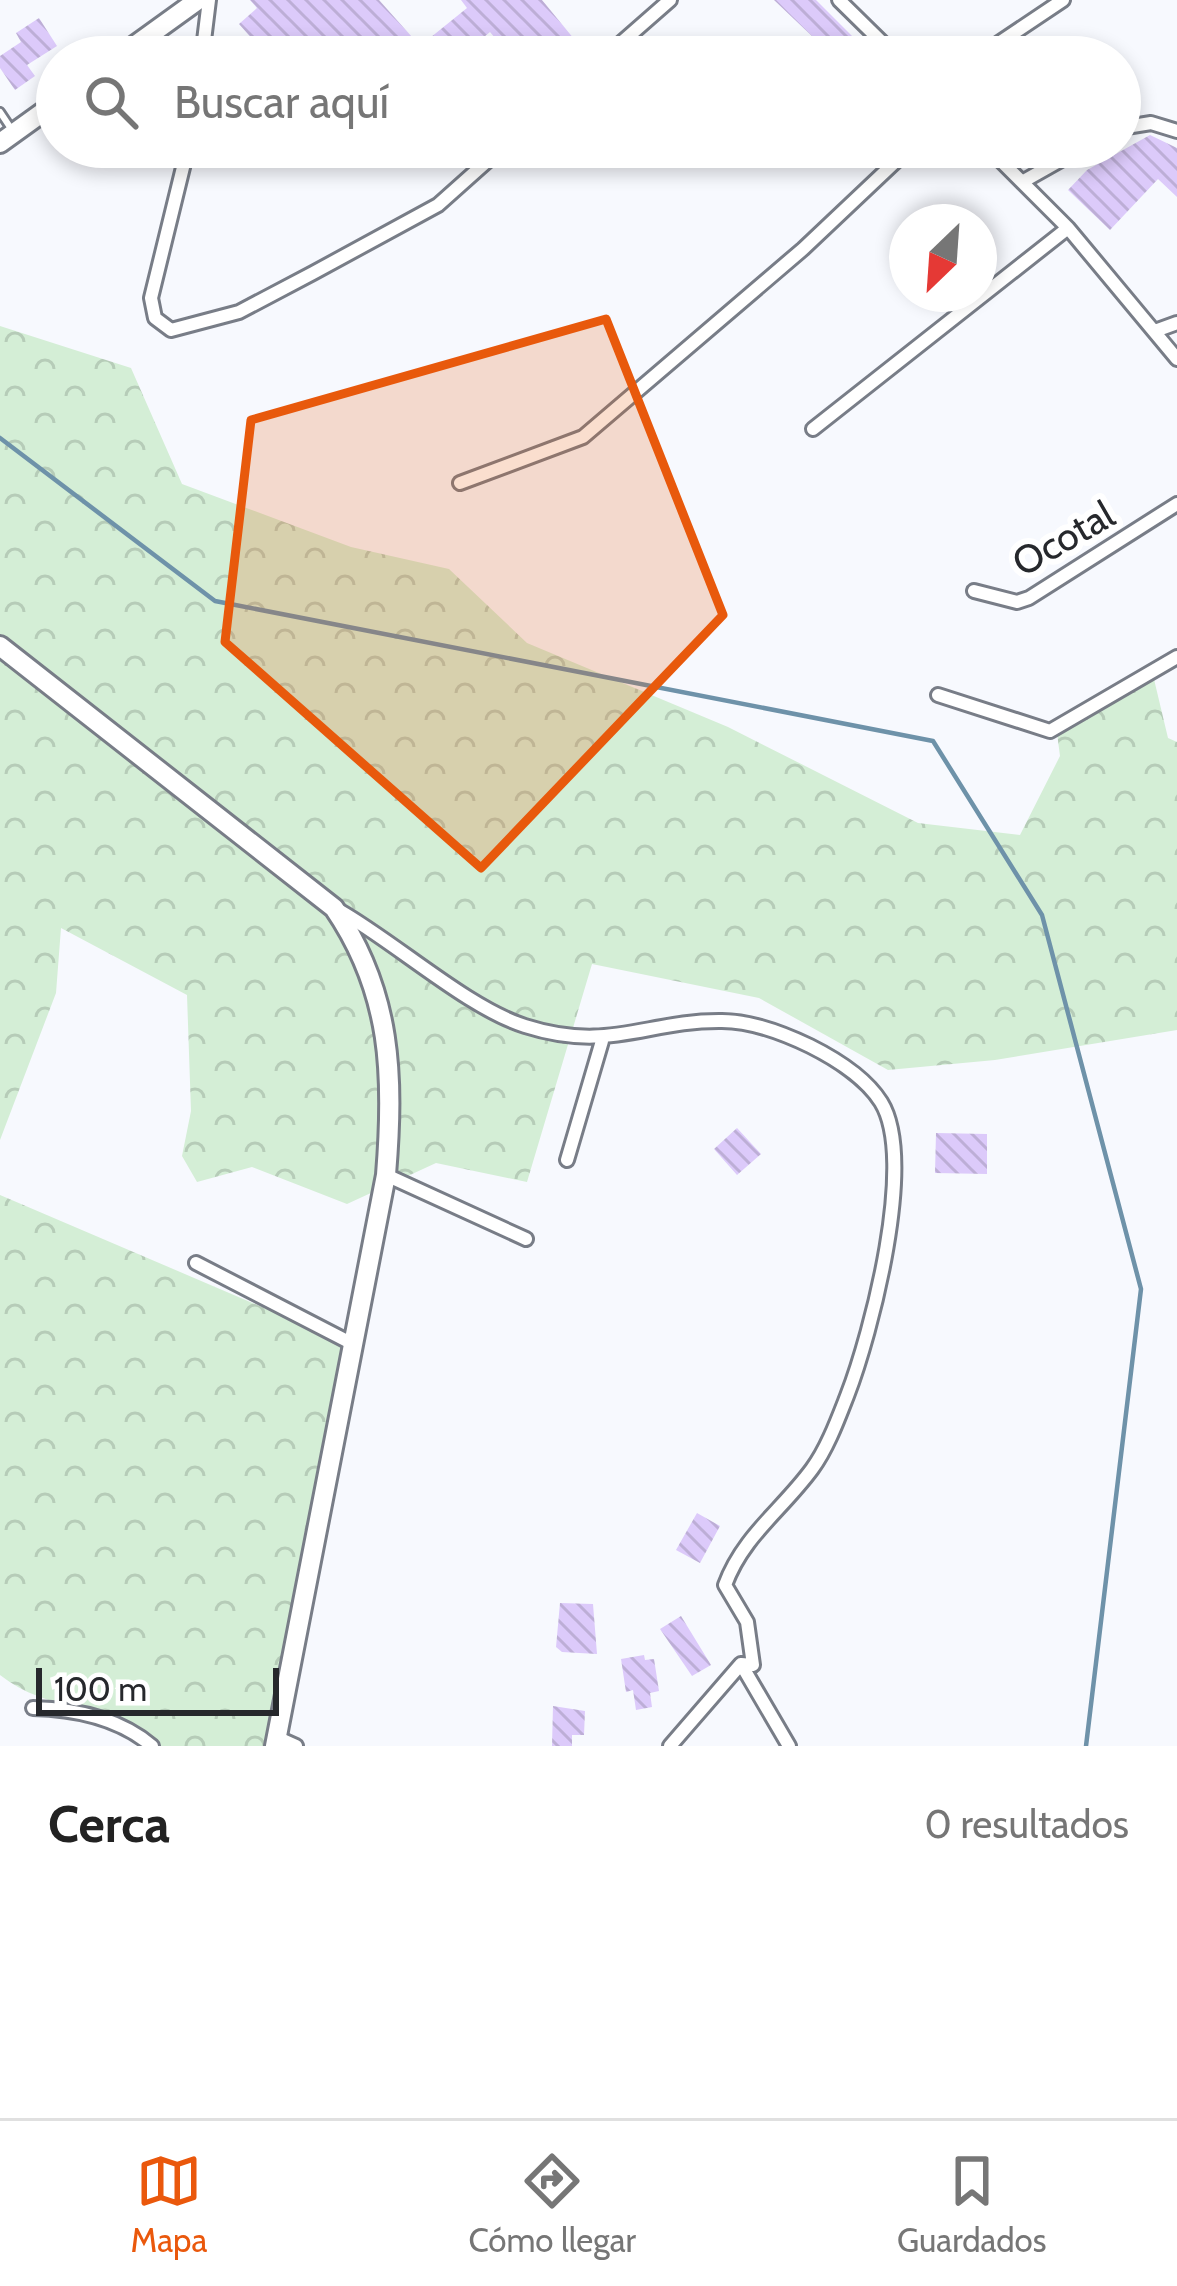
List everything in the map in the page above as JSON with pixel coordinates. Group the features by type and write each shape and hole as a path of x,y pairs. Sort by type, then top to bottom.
{"main road":[{"path":"148,36 198,0"},
{"path":"7,138 36,117"},
{"path":"0,646 334,908 369,968 388,1035 392,1104 386,1175 349,1342 275,1741"}],"street":[{"path":"205,36 209,0"},
{"path":"629,36 670,0"},
{"path":"839,0 876,36"},
{"path":"1009,36 1063,0"},
{"path":"1141,125 1177,131"},
{"path":"183,168 152,298 155,318 171,330 239,312 438,205 479,168"},
{"path":"460,482 583,437 803,249 888,168"},
{"path":"1008,168 1069,228 1177,359"},
{"path":"1022,182 1047,168"},
{"path":"813,429 1069,228"},
{"path":"1155,331 1177,323"},
{"name":"Ocotal","path":"974,591 1016,602 1029,598 1177,504"},
{"path":"938,694 1050,731 1177,657"},
{"path":"334,908 386,936 487,1008 524,1026 602,1041 720,1021 761,1027 836,1061 881,1102 887,1118 891,1232 869,1327 848,1395 815,1465 750,1536 729,1572 725,1585 754,1647 753,1665 741,1664"},
{"path":"567,1160 602,1041"},
{"path":"386,1175 526,1239"},
{"path":"196,1263 349,1342"},
{"path":"670,1746 741,1664"},
{"path":"741,1664 789,1746"},
{"path":"33,1708 69,1708 152,1746"},
{"path":"275,1741 296,1746"}],"lane":[{"path":"0,112 7,138"}],"highlighted area":[{"path":"606,319 723,615 481,868 225,642 251,420"}],"green space":[{"path":"0,326 131,368 182,484 351,547 449,569 527,643 728,727 918,823 1020,835 1060,756 1057,733 1153,675 1168,738 1177,742 1177,1030 995,1060 888,1070 759,998 592,964 527,1182 436,1163 347,1204 252,1167 197,1182 182,1156 191,1111 187,995 61,928 56,993 0,1140"},
{"path":"0,1195 344,1342 271,1746 161,1746 122,1723 38,1696 0,1675"}],"building":[{"path":"250,0 379,0 411,36 250,36 239,24 257,8"},
{"path":"461,0 542,0 572,36 493,36 490,32 485,36 432,36 467,8"},
{"path":"774,0 816,0 852,36 812,36"},
{"path":"39,18 51,36 36,36 36,59 27,65 35,76 15,90 0,68 0,56 21,42 16,33"},
{"path":"1150,135 1177,148 1177,197 1158,179 1110,230 1068,190 1091,168 1141,168 1141,140"},
{"path":"737,1128 761,1154 737,1175 714,1149"},
{"path":"936,1133 987,1134 987,1174 935,1173"},
{"path":"697,1513 720,1526 700,1563 676,1550"},
{"path":"560,1603 593,1604 597,1654 562,1652 556,1647"},
{"path":"681,1616 711,1665 692,1676 660,1629"},
{"path":"644,1655 645,1660 654,1659 659,1691 650,1693 652,1707 636,1710 633,1690 626,1692 621,1659"},
{"path":"553,1706 585,1711 584,1735 572,1735 572,1746 552,1746"}],"waterway":[{"path":"0,438 215,601 933,741 1042,915 1141,1289 1086,1746"}]}
